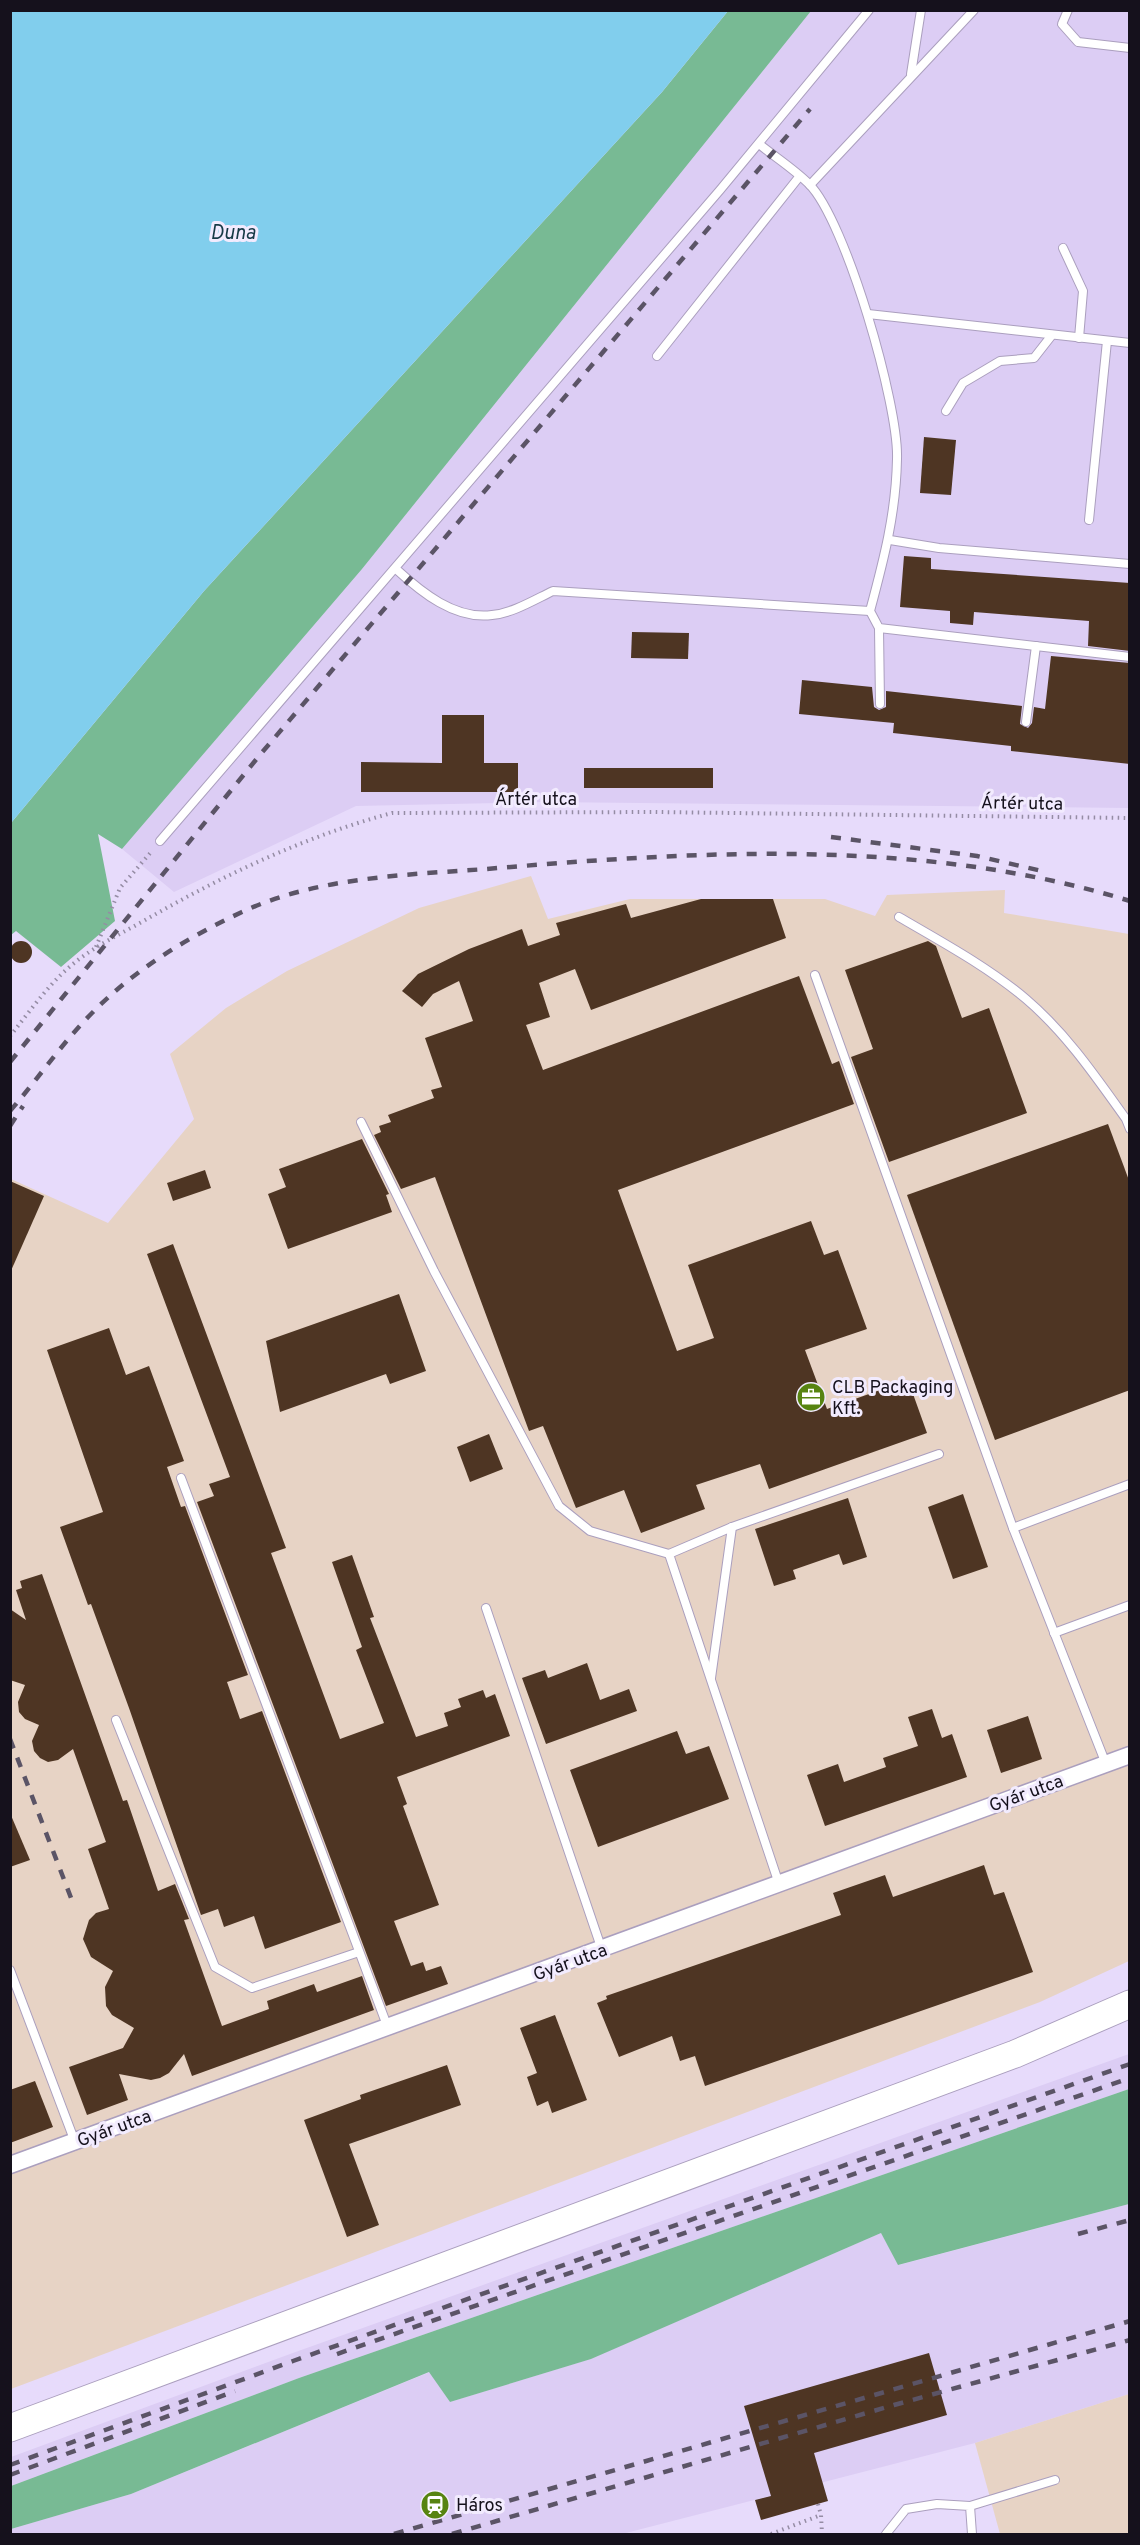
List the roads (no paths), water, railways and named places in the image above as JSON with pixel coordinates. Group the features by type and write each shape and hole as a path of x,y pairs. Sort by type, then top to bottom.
{"main road":[{"path":"10,2428 1015,2054 1130,2004"}],"street":[{"name":"Gyár utca","path":"10,2166 1130,1755"}],"lane":[{"path":"160,841 759,144 869,10"},
{"path":"911,74 921,10"},
{"path":"810,185 911,74 974,10"},
{"path":"1068,10 1062,24 1078,42 1130,48"},
{"path":"759,144 810,185 827,210 868,314 894,425 897,457 890,540 870,611 879,628 880,704"},
{"path":"657,356 799,177"},
{"path":"1063,248 1083,291 1079,338"},
{"path":"868,314 1130,344"},
{"path":"946,411 963,383 1000,361 1034,358 1052,335"},
{"path":"1089,520 1107,341"},
{"path":"890,540 939,548 1130,564"},
{"path":"396,569 443,605 465,612 491,616 519,607 553,591 870,611"},
{"path":"879,628 1130,657"},
{"path":"1026,722 1036,646"},
{"path":"898,917 956,950 1026,999 1086,1062 1126,1119 1130,1129"},
{"path":"815,975 1013,1528 1106,1764"},
{"path":"361,1122 434,1271 559,1506 590,1531 669,1554 732,1527 939,1454"},
{"path":"181,1478 388,2028"},
{"path":"1013,1528 1130,1484"},
{"path":"710,1681 732,1527"},
{"path":"669,1554 780,1885"},
{"path":"1054,1633 1130,1605"},
{"path":"486,1608 602,1950"},
{"path":"116,1720 215,1967 252,1988 359,1952"},
{"path":"10,1970 75,2142"},
{"path":"886,2535 906,2509 937,2504 970,2506 1055,2480"},
{"path":"970,2506 972,2535"}],"water":[{"name":"Duna","path":"11,10 728,11 662,92 204,591 11,823"}],"railway":[{"path":"10,1062 259,756 810,109"},
{"path":"831,837 977,856 1042,871"},
{"path":"10,1111 60,1049 108,997 162,956 242,912 300,891 331,885 393,876 647,857 810,854 891,858 972,866 1051,881 1130,901"},
{"path":"10,1126 23,1106"},
{"path":"10,1739 73,1903"},
{"path":"10,2465 293,2361 1130,2064"},
{"path":"337,2354 1130,2078"},
{"path":"1078,2234 1130,2220"},
{"path":"394,2534 1130,2321"},
{"path":"452,2534 894,2405 1130,2340"},
{"path":"10,2475 235,2391"}],"place":[{"name":"CLB Packaging Kft.","path":"811,1397"},
{"name":"Háros","path":"435,2505"}]}
